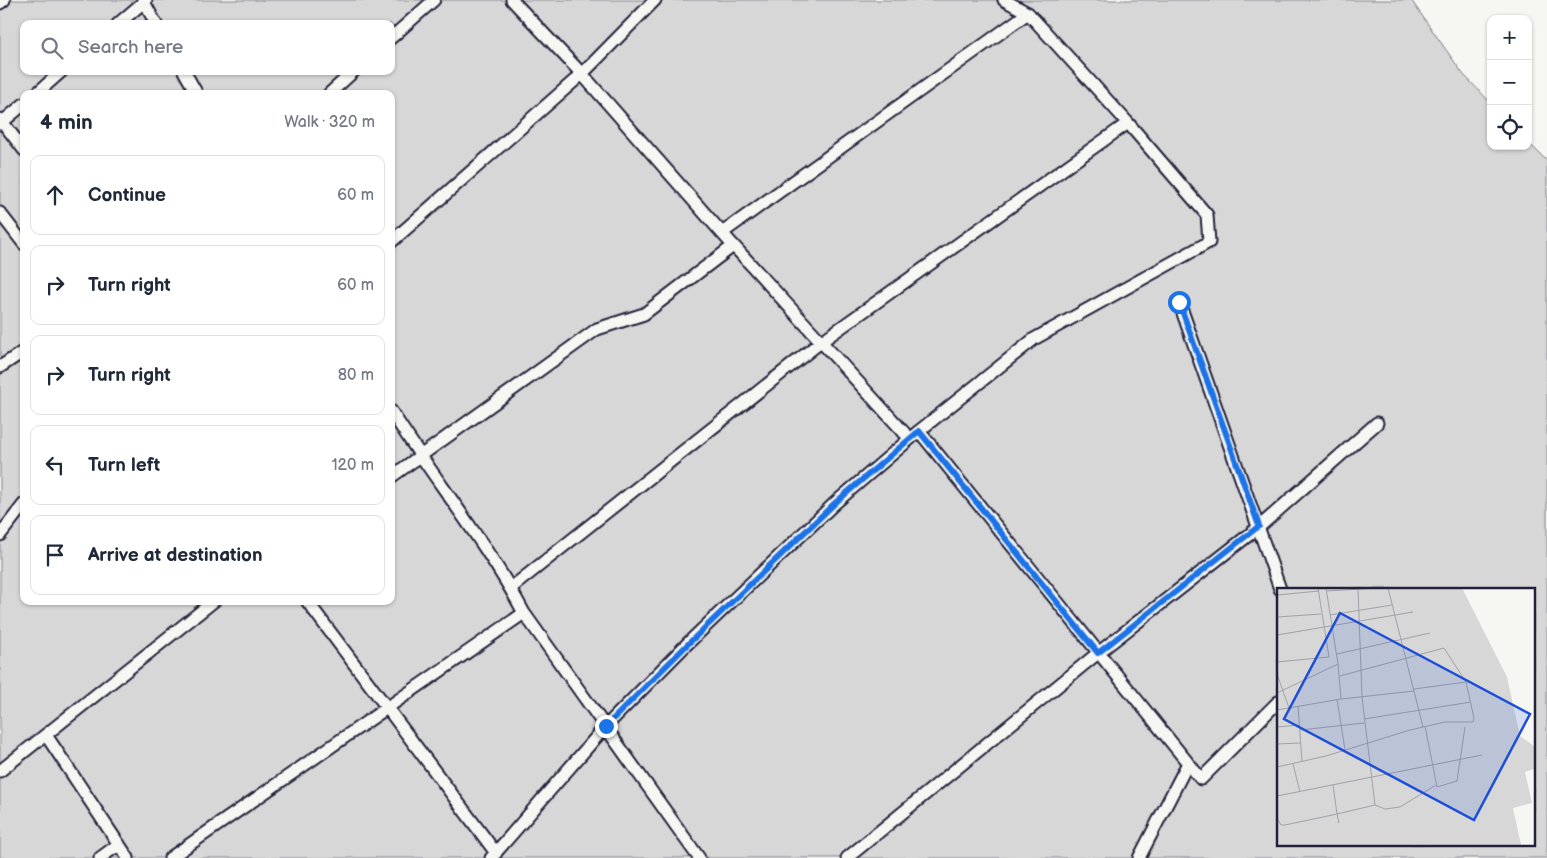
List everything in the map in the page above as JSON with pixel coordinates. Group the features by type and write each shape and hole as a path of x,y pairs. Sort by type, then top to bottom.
{"lane":[{"path":"0,3 4,0"},
{"path":"395,34 434,0"},
{"path":"512,0 582,74 733,246 910,439"},
{"path":"395,238 582,74 655,0"},
{"path":"310,605 387,706 494,856 606,726 688,644 835,503 919,431 1034,339 1209,242 1207,215 1128,123 1028,13 1004,0"},
{"path":"123,20 144,1 154,20"},
{"path":"722,233 1028,13"},
{"path":"41,90 57,75"},
{"path":"186,75 195,90"},
{"path":"333,90 349,75"},
{"path":"20,107 1,122 20,145"},
{"path":"510,588 822,341 1128,123"},
{"path":"0,213 20,239"},
{"path":"395,474 597,329 644,314 733,246"},
{"path":"1179,302 1280,588"},
{"path":"0,367 20,354"},
{"path":"395,417 510,588 524,613 699,858"},
{"path":"847,858 1098,653 1259,526 1377,423"},
{"path":"919,431 1201,779 1277,703"},
{"path":"0,535 20,509"},
{"path":"0,771 209,605"},
{"path":"170,858 524,613"},
{"path":"46,735 128,858"},
{"path":"1139,858 1188,764"},
{"path":"100,858 119,844"}],"shaded area":[{"path":"0,0 1411,0 1463,74 1487,99 1487,150 1532,150 1532,146 1547,161 1547,858 0,858"}],"route":[{"path":"606,726 688,644 835,503 919,431 1098,653 1259,526 1179,302"}]}
